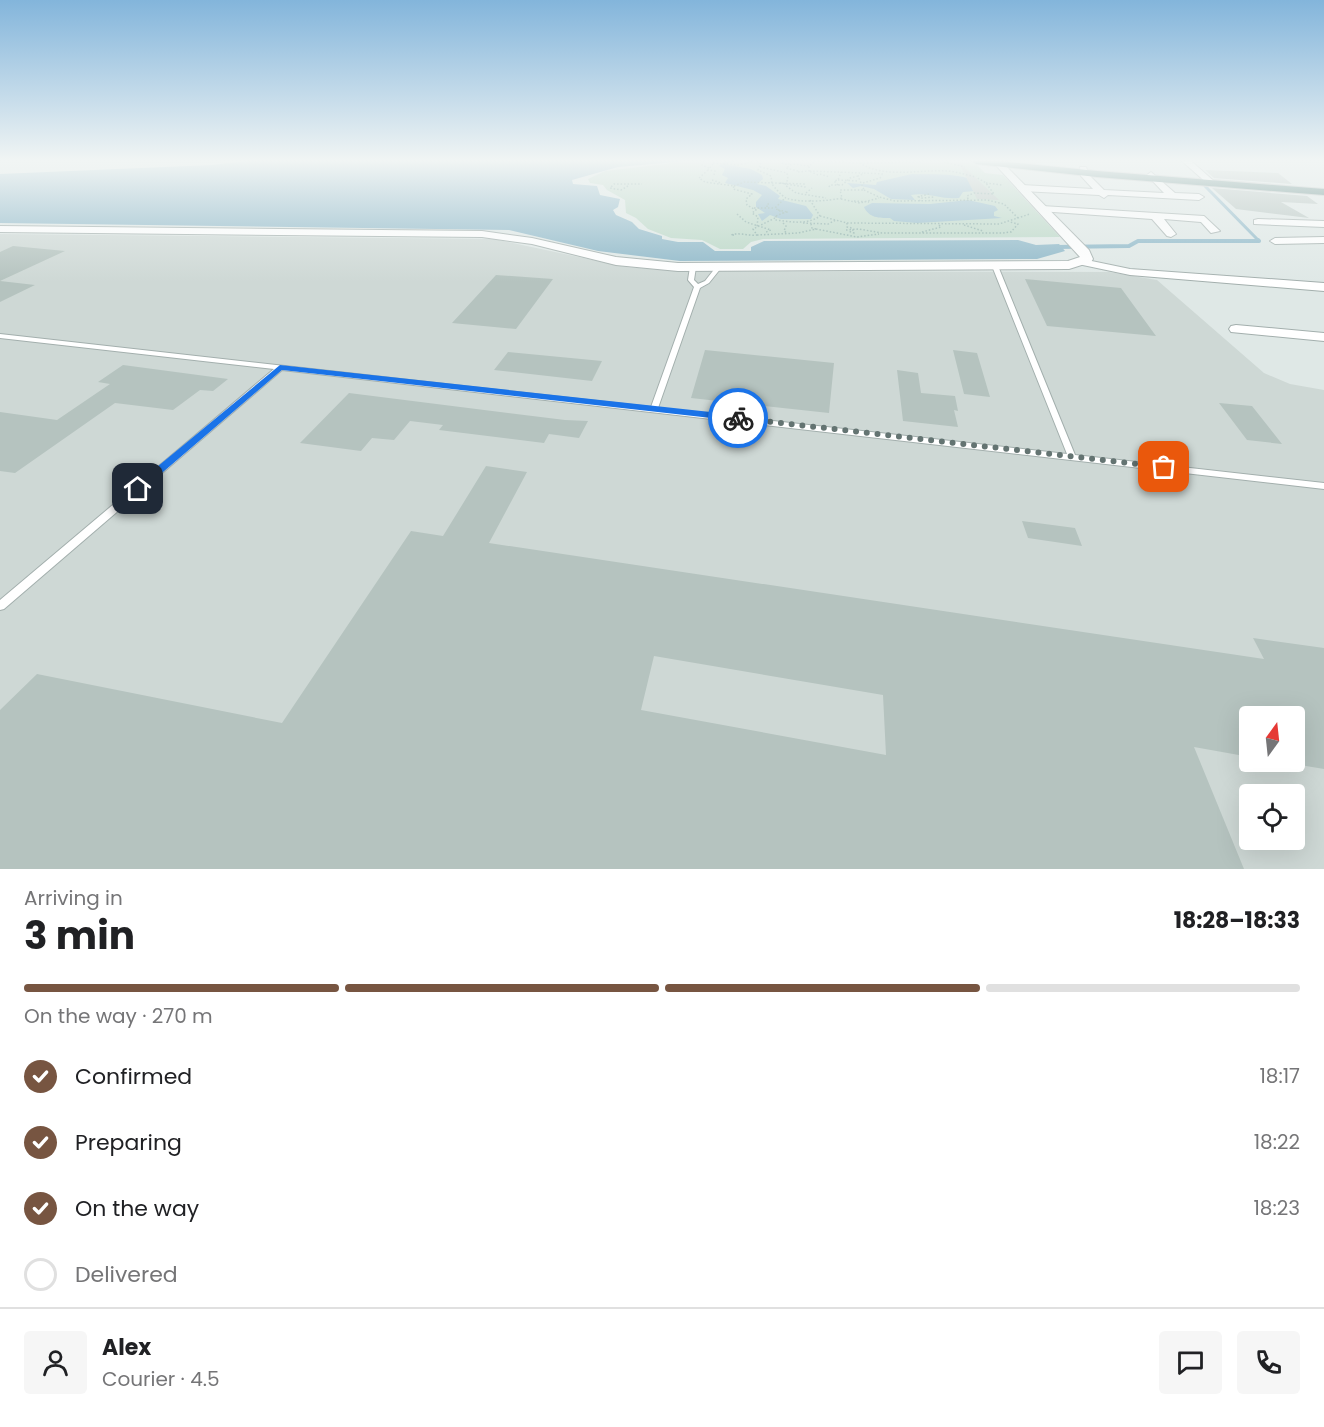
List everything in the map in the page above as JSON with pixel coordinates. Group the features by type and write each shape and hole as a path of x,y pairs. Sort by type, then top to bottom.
{"street":[{"path":"1035,202 1068,236 1084,257 1130,272 1324,287"},
{"path":"1109,202 1120,213"},
{"path":"1042,209 1204,219 1215,231"},
{"path":"1155,216 1171,234"},
{"path":"1258,222 1324,224"},
{"path":"0,229 482,234 516,238 616,261 718,268 1068,265 1084,257"},
{"path":"1275,241 1324,240"},
{"path":"1236,329 1324,337"}],"lane":[{"path":"995,266 1072,457"},
{"path":"693,267 691,280 697,287"},
{"path":"654,409 697,287 707,282 718,268"},
{"path":"0,336 1324,486"},
{"path":"0,606 280,368"}],"path":[{"path":"746,202 747,205 754,208 766,207 788,212 770,218 765,221 765,225 753,229 757,235"},
{"path":"777,209 779,202"},
{"path":"811,202 820,216 848,223 939,225 1010,221 1031,214 1024,207"},
{"path":"849,202 868,202"},
{"path":"996,202 1003,203 1018,218"},
{"path":"766,207 770,204"},
{"path":"754,208 756,210 752,213 758,217 757,227"},
{"path":"777,209 782,214"},
{"path":"737,214 746,222 771,230 766,232 767,234"},
{"path":"803,223 813,221 820,216"},
{"path":"776,217 786,226 784,231 787,233"},
{"path":"782,221 825,224 836,220"},
{"path":"734,235 731,235 736,233 746,236 816,229 841,232 857,237 894,232 1011,231 1018,224 1010,221"},
{"path":"847,229 848,223"},
{"path":"811,224 812,228 816,229"},
{"path":"890,224 894,232"},
{"path":"963,224 985,232"},
{"path":"921,232 941,227 939,225"},
{"path":"841,232 847,229 859,229 882,233"}],"shaded area":[{"path":"0,234 494,239 626,267 675,271 1109,272 1157,280 1264,373 1290,384 1324,390 1324,869 0,869"}],"green space":[{"path":"625,202 1027,202 1060,237 763,239 751,242 743,249 720,249 702,240 671,238 648,229 636,218 626,213"}],"water":[{"path":"0,202 619,202 618,207 613,210 616,215 632,222 639,229 662,236 662,239 678,242 703,242 715,251 751,251 751,247 764,241 1018,240 1036,245 1059,244 1065,251 1037,259 680,261 598,251 509,230 0,223"},
{"path":"756,202 788,202 806,206 813,215 811,219 781,219 770,215 762,221 758,214 765,213 756,207"},
{"path":"975,202 995,206 998,210 994,212 994,216 1002,218 917,223 875,217 864,207 872,203 930,204"}],"building":[{"path":"1227,202 1315,202 1318,204 1281,202 1309,218 1236,209"},
{"path":"13,246 65,251 0,281 0,252"},
{"path":"496,275 553,279 516,329 452,323"},
{"path":"1025,279 1121,288 1156,336 1047,326"},
{"path":"0,281 35,285 0,302"},
{"path":"705,350 834,363 829,413 691,398"},
{"path":"953,350 977,353 990,397 964,394"},
{"path":"508,352 602,361 592,381 494,370"},
{"path":"123,365 228,379 213,391 200,390 173,410 115,403 15,473 0,471 0,412 57,420 110,384 98,382"},
{"path":"897,370 918,373 921,393 955,396 958,411 954,410 958,427 903,421"},
{"path":"349,393 588,421 579,438 549,434 544,443 439,430 443,425 410,421 394,440 372,438 361,451 300,443"},
{"path":"1219,403 1252,406 1282,444 1247,440"},
{"path":"486,466 527,472 489,543 1264,659 1253,638 1324,648 1324,769 1305,766 1305,706 1239,706 1239,755 1194,747 1244,869 0,869 0,710 37,674 282,723 411,531 443,536","holes":["654,656 883,695 886,755 641,710"]},
{"path":"1022,521 1075,528 1082,546 1028,538"}],"waterway":[{"path":"1220,202 1259,241"},
{"path":"1056,247 1129,246 1138,241 1259,241"}],"way so far":[{"path":"738,418 1164,467"}],"route":[{"path":"138,489 280,368 738,418"}]}
